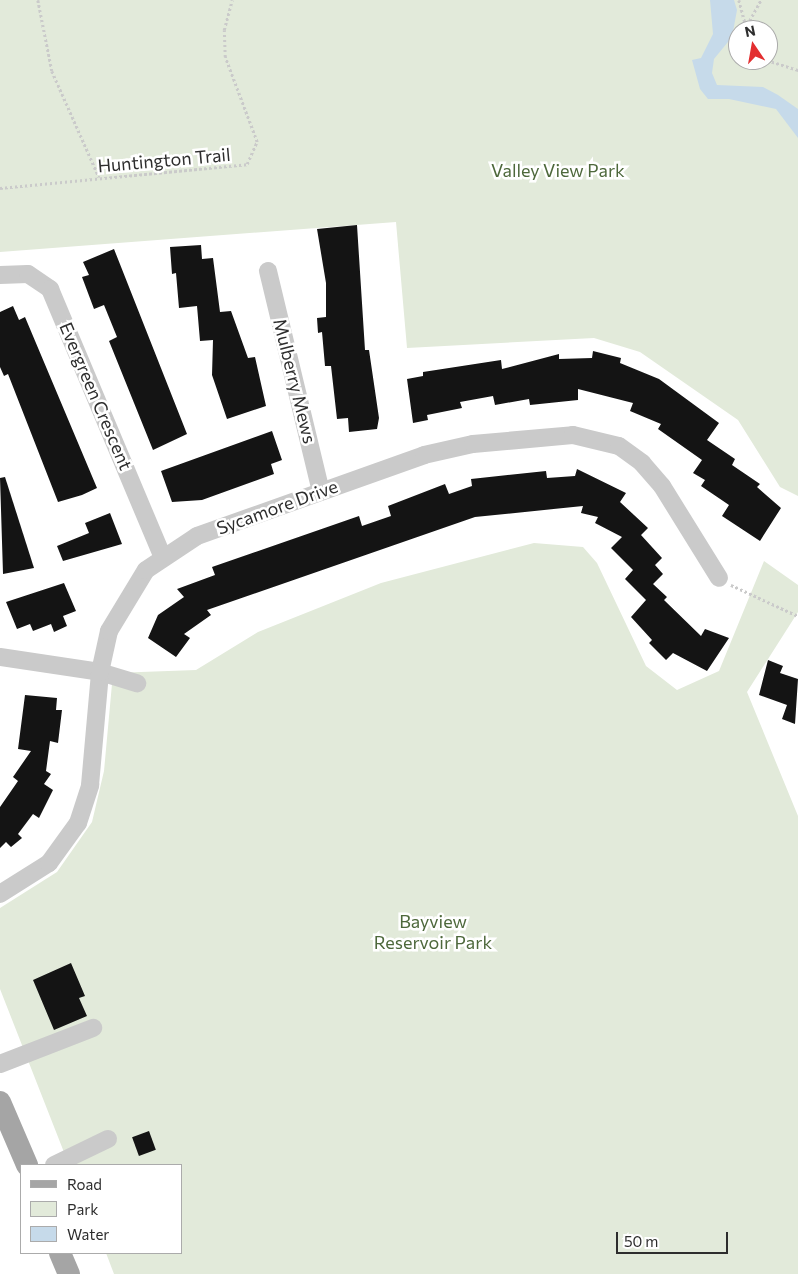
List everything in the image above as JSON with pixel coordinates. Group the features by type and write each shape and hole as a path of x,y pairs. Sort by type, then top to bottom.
{"main road":[{"path":"0,1102 27,1164"},
{"path":"60,1254 69,1274"}],"street":[{"name":"Mulberry Mews","path":"268,271 321,492"},
{"name":"Evergreen Crescent","path":"0,275 28,274 50,289 162,556"},
{"name":"Sycamore Drive","path":"0,894 49,863 78,823 90,785 100,672 119,608 162,556 197,536 448,448 558,435 588,436 619,446 653,474 719,578"},
{"path":"0,657 100,672 137,683"},
{"path":"0,1064 93,1028"},
{"path":"56,1164 108,1140"}],"path":[{"path":"38,0 52,71 99,177"},
{"name":"Huntington Trail","path":"0,188 247,164 257,142 225,57 224,30 232,0"},
{"path":"739,0 744,20"},
{"path":"749,20 760,0"},
{"path":"778,64 798,70"},
{"path":"719,578 798,616"}],"green space":[{"name":"Valley View Park","path":"0,0 798,0 798,496 780,487 738,420 640,352 594,338 407,348 396,222 0,252"},
{"name":"Bayview Reservoir Park","path":"534,543 583,547 597,563 646,666 677,690 719,671 764,561 798,585 798,612 747,692 798,816 798,1274 114,1274 106,1254 182,1254 182,1164 69,1164 0,989 0,908 57,872 92,822 104,771 113,673 196,670 258,632 381,583"}],"water":[{"path":"710,0 734,0 737,10 735,20 728,20 728,42 714,59 712,73 717,85 763,87 778,95 798,109 798,138 776,109 729,99 708,99 700,89 692,60 701,58 713,34"}],"building":[{"path":"357,225 365,350 369,350 379,418 377,429 349,432 348,418 337,419 331,366 325,366 322,332 318,333 317,318 326,317 326,283 317,229"},
{"path":"201,245 202,259 213,258 220,312 231,311 248,358 255,357 266,406 227,419 212,375 213,340 200,341 197,306 179,308 176,273 172,274 170,247"},
{"path":"114,249 187,434 153,450 109,341 117,337 104,305 94,309 82,277 89,275 83,262"},
{"path":"13,306 19,320 25,317 97,488 82,495 58,502 8,374 4,376 0,367 0,312"},
{"path":"593,351 621,358 620,363 659,379 719,423 707,440 735,459 732,465 760,484 757,487 781,508 760,541 722,516 729,505 701,486 705,480 693,473 702,460 658,429 661,424 630,411 633,403 578,389 578,400 530,405 529,399 495,405 493,396 460,402 462,408 427,415 428,420 413,423 407,379 423,376 423,372 501,360 502,369 559,354 559,359 592,358"},
{"path":"272,431 282,460 271,464 274,474 202,500 172,502 161,471"},
{"path":"577,469 626,493 620,502 648,528 641,535 662,558 655,565 663,574 653,584 667,597 664,600 701,636 705,629 729,638 707,671 673,653 666,660 649,643 652,640 631,617 646,600 625,579 633,570 611,548 622,537 595,523 598,517 581,513 583,506 475,517 207,610 211,615 184,634 190,638 176,657 148,638 158,615 184,597 177,589 215,575 212,567 359,516 362,526 391,516 388,506 445,484 449,494 472,486 471,479 546,471 547,478 575,476"},
{"path":"5,477 34,568 3,574 0,478"},
{"path":"110,513 122,544 63,561 57,546 89,533 85,523"},
{"path":"64,583 76,611 63,616 67,626 54,632 51,624 33,631 30,624 17,629 6,602"},
{"path":"768,660 783,666 780,673 798,679 795,724 782,719 787,705 759,695"},
{"path":"25,695 57,698 56,710 62,710 58,743 50,741 46,771 51,774 44,784 53,790 39,818 33,814 18,834 22,838 11,847 6,842 0,848 0,807 18,781 13,777 31,751 18,749"},
{"path":"71,963 85,996 79,998 87,1016 54,1030 33,980"},
{"path":"149,1131 156,1150 139,1156 132,1137"}]}
